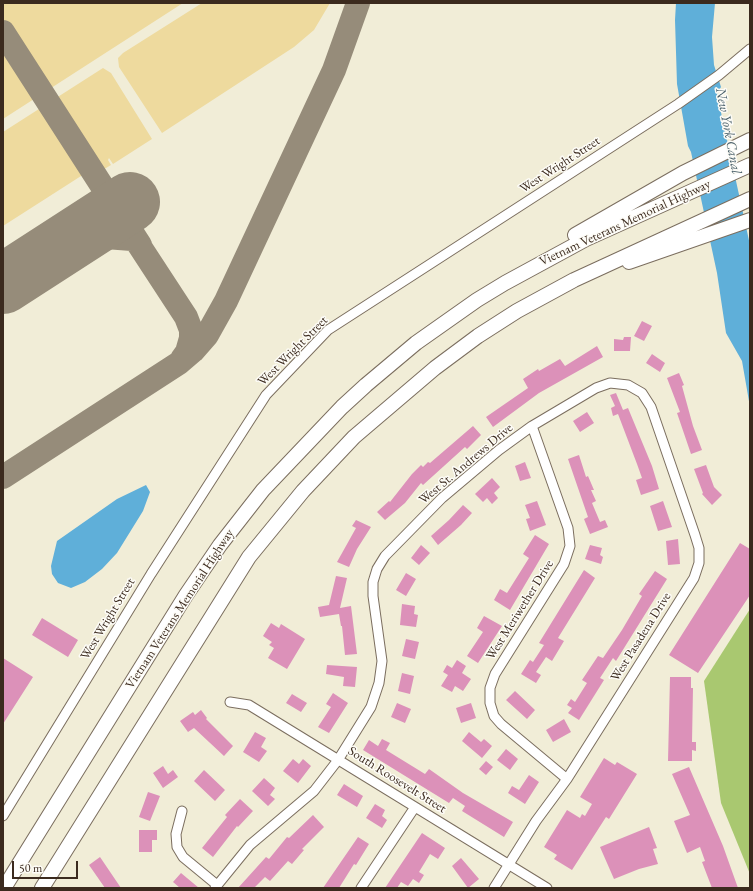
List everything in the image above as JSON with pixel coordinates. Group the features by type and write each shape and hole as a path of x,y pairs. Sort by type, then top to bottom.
{"highway":[{"path":"477,300 577,234 683,173 744,142"},
{"name":"Vietnam Veterans Memorial Highway","path":"4,888 186,595 242,516 292,457 366,385 416,343 477,300 532,267 586,239 747,166"},
{"path":"42,888 232,582 269,531 303,491 354,437 435,368 478,336 511,316 574,280 750,199"},
{"path":"574,280 700,239 750,220"}],"street":[{"name":"West Wright Street","path":"3,816 151,574 266,395 328,330 678,104 719,75 750,49"},
{"name":"West St. Andrews Drive","path":"216,887 250,844 314,791 338,760 371,707 379,683 382,653 372,596 373,582 377,569 385,556 442,498 498,450 532,426 596,388 610,383 628,385"},
{"name":"West Pasadena Drive","path":"494,888 536,821 567,779 694,578 699,563 699,548 651,407 642,393 628,385"},
{"name":"West Meriwether Drive","path":"532,426 568,528 570,546 564,564 495,674 490,688 490,703 494,716 501,724 567,779"},
{"name":"South Roosevelt Street","path":"230,702 248,705 547,888"},
{"path":"361,888 415,807"},
{"path":"182,811 176,834 177,847 184,857 216,887"}],"green space":[{"path":"750,609 750,874 721,803 704,681"}],"sand":[{"path":"3,3 183,3 3,119"},
{"path":"202,3 330,3 314,30 294,47 162,133 119,67 118,58 123,53"},
{"path":"103,68 111,73 152,139 113,164 109,158 108,160 111,165 96,174 92,169 3,226 3,132"}],"water":[{"path":"676,3 715,3 712,37 714,65 721,87 717,94 750,245 750,407 742,361 726,333 717,273 691,152 688,146 677,84 675,20"},
{"path":"146,485 150,492 143,511 117,553 102,569 85,582 71,588 58,583 52,574 51,566 57,541 117,499"}],"building":[{"path":"642,321 652,326 644,341 634,336"},
{"path":"624,337 631,337 630,351 614,351 614,339 623,340"},
{"path":"597,346 603,357 539,393 493,427 486,417 528,388 523,379 538,369 539,371 560,359 565,366"},
{"path":"652,354 665,363 660,372 646,363"},
{"path":"679,373 684,385 682,386 693,426 702,450 691,454 677,413 680,412 667,378"},
{"path":"616,393 623,410 628,408 652,466 659,489 641,495 636,480 642,478 618,414 613,416 611,408 615,406 610,395"},
{"path":"587,412 594,423 580,432 573,421"},
{"path":"473,426 481,435 467,449 465,447 423,485 421,483 405,503 385,520 377,512 389,501 390,502 421,465 423,467 428,462 430,463"},
{"path":"579,455 586,477 588,476 594,490 591,490 596,501 592,503 600,522 605,520 608,527 590,534 584,519 588,517 568,459"},
{"path":"525,462 531,478 520,481 515,466"},
{"path":"706,465 714,487 722,495 712,505 702,494 703,493 694,469"},
{"path":"492,478 500,487 494,493 498,498 492,504 487,498 483,502 475,494"},
{"path":"537,501 546,525 530,531 526,519 530,518 525,505"},
{"path":"663,501 672,527 658,531 650,506"},
{"path":"463,505 472,513 438,545 431,536"},
{"path":"356,520 371,527 357,549 349,567 337,562 356,528 352,526"},
{"path":"535,535 549,544 510,610 494,600 500,589 507,593 529,558 523,554"},
{"path":"678,539 680,564 668,565 666,541"},
{"path":"740,543 750,549 750,595 698,673 669,655"},
{"path":"421,545 430,553 419,565 411,558"},
{"path":"590,545 602,548 600,555 603,557 601,564 585,559"},
{"path":"584,570 595,578 558,638 564,641 552,661 546,657 536,672 541,675 536,683 521,674 530,660 533,662 544,645 539,643"},
{"path":"655,571 667,579 616,661 613,658 600,678 604,680 579,720 568,713 572,708 567,705 571,699 575,702 587,683 582,680 598,656 603,658 622,630 642,596 639,594"},
{"path":"406,573 416,579 406,596 396,590"},
{"path":"336,576 347,578 340,608 351,606 357,654 345,655 342,626 339,614 320,617 318,607 329,605"},
{"path":"402,604 415,606 414,614 418,615 416,627 400,625"},
{"path":"484,616 502,626 478,663 467,656 483,632 477,628"},
{"path":"42,618 78,640 68,657 32,635"},
{"path":"271,623 279,628 281,624 305,639 287,669 268,658 274,648 269,645 272,642 263,636"},
{"path":"406,639 419,642 415,659 402,656"},
{"path":"3,658 33,677 3,724"},
{"path":"457,660 466,666 462,673 471,679 463,691 455,686 452,692 441,686 448,675 443,672 447,665 452,668"},
{"path":"327,665 357,667 355,687 343,686 344,677 326,674"},
{"path":"402,673 414,676 410,694 398,691"},
{"path":"670,677 691,677 691,688 693,688 692,742 696,742 696,751 692,750 692,761 668,761"},
{"path":"515,691 535,710 527,719 506,700"},
{"path":"333,693 348,703 329,733 318,727 331,707 326,704"},
{"path":"292,694 307,703 301,712 286,703"},
{"path":"397,703 411,709 405,723 391,717"},
{"path":"471,703 476,718 461,723 456,708"},
{"path":"201,710 207,718 206,719 233,746 224,756 194,728 188,732 180,721 193,712 195,715"},
{"path":"564,719 571,732 553,742 546,730"},
{"path":"255,732 266,738 261,747 267,751 259,762 243,752"},
{"path":"469,732 481,742 484,739 492,746 482,758 462,741"},
{"path":"382,739 390,743 386,750 425,774 429,769 463,793 513,822 504,837 462,811 465,806 453,798 449,803 363,750 369,740 378,746"},
{"path":"506,749 518,759 510,770 497,760"},
{"path":"604,758 615,765 617,762 637,774 609,819 606,817 572,870 554,859 557,855 544,847 567,810 580,818 582,814 585,816 592,804 580,797"},
{"path":"293,759 299,764 303,759 311,766 298,783 283,771"},
{"path":"486,761 493,767 486,775 479,769"},
{"path":"163,766 168,774 173,770 178,777 163,788 153,773"},
{"path":"689,767 723,846 738,888 712,888 702,862 705,861 700,847 687,853 674,821 690,815 672,774"},
{"path":"204,770 225,790 215,801 194,781"},
{"path":"529,775 539,782 525,804 508,793 512,786 519,790"},
{"path":"264,778 275,788 270,795 275,799 268,806 252,791"},
{"path":"344,784 363,796 357,807 337,795"},
{"path":"148,792 160,796 150,821 139,817"},
{"path":"240,799 253,811 238,827 237,826 213,857 202,848 227,817 225,815"},
{"path":"375,804 385,810 382,816 387,820 382,828 366,818"},
{"path":"313,815 324,827 302,849 304,850 292,864 288,861 270,881 265,877 254,888 238,888 266,857 269,859 287,837 289,838"},
{"path":"649,827 657,848 653,849 658,864 639,869 614,879 600,847"},
{"path":"139,830 157,830 157,840 152,840 152,852 139,852"},
{"path":"422,833 445,848 438,859 430,854 419,872 424,875 419,883 413,879 408,886 401,882 397,888 385,888"},
{"path":"358,837 369,844 356,865 354,864 339,888 323,888"},
{"path":"100,857 121,888 105,888 89,865"},
{"path":"461,858 479,879 468,888 452,866"},
{"path":"181,873 199,888 180,888 173,882"}],"taxiway":[{"path":"3,477 179,363 193,351 207,335 226,301 334,70 358,3"},
{"path":"3,32 140,245"},
{"path":"79,235 132,239 137,242 186,317 191,330 191,338 187,352 182,359"}],"runway":[{"path":"3,284 130,202"}],"water label":[{"name":"New York Canal","path":"728,131"}]}
